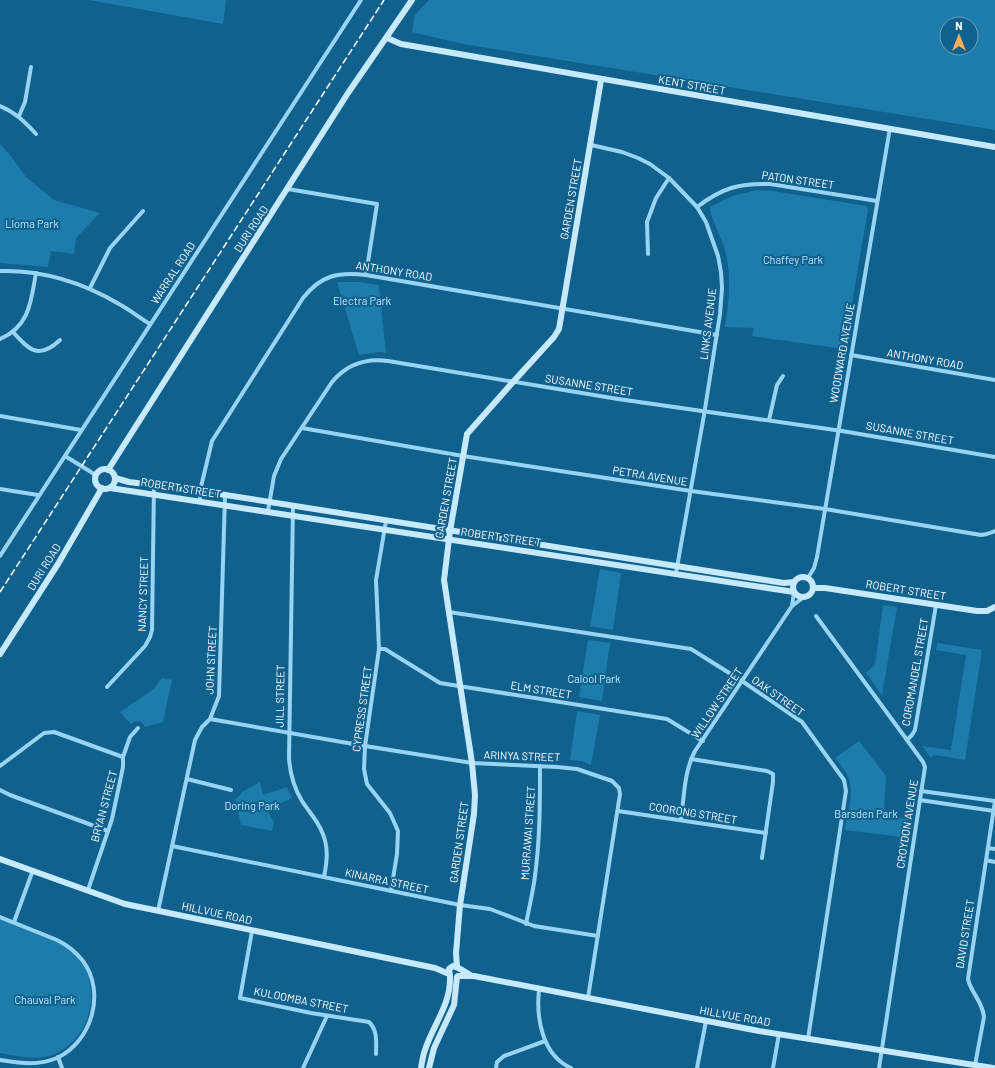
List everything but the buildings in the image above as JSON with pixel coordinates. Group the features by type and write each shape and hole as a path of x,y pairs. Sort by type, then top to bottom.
{"street":[{"name":"WARRAL ROAD","path":"0,556 361,0"},
{"name":"DURI ROAD","path":"108,470 348,93 412,0"},
{"name":"KENT STREET","path":"386,38 400,44 601,80 995,147"},
{"path":"19,116 25,102 31,67"},
{"name":"GARDEN STREET","path":"429,1068 434,1048 454,1005 454,972 460,906 474,808 475,791 444,574 466,437 554,337 559,329 601,80"},
{"path":"0,106 19,116 36,134"},
{"name":"WOODWARD AVENUE","path":"808,578 814,568 817,557 890,128"},
{"name":"LINKS AVENUE","path":"591,145 622,152 638,158 650,164 669,178 697,207 706,222 713,239 722,272 722,300 717,335 676,573"},
{"path":"648,254 647,222 656,198 669,178"},
{"name":"PATON STREET","path":"697,207 711,196 724,190 740,185 754,183 770,184 877,201"},
{"path":"288,189 378,204 366,275"},
{"path":"90,288 110,248 143,211"},
{"path":"0,271 36,273 64,279 90,288 120,304 150,324"},
{"path":"0,339 13,332 23,321 29,311 36,273"},
{"name":"ANTHONY ROAD","path":"200,501 200,491 212,441 303,298 317,284 328,278 346,274 366,275 717,335"},
{"path":"13,332 25,345 38,352 48,350 60,340"},
{"name":"ANTHONY ROAD","path":"851,355 995,380"},
{"name":"SUSANNE STREET","path":"268,511 274,476 281,459 337,375 354,364 371,360 388,361 513,382 838,430 995,457"},
{"path":"769,420 777,385 783,376"},
{"path":"0,416 81,430"},
{"name":"PETRA AVENUE","path":"302,428 463,456 981,535 995,531"},
{"path":"65,456 96,476"},
{"path":"102,470 108,470 113,473 115,478 114,484 110,488 102,488 96,482 96,476 102,470"},
{"name":"ROBERT STREET","path":"115,478 784,583 794,582"},
{"name":"NANCY STREET","path":"107,686 145,646 152,630 154,485"},
{"name":"DURI ROAD","path":"0,654 58,564 102,488"},
{"name":"ROBERT STREET","path":"110,488 794,592"},
{"path":"0,489 38,496"},
{"name":"JOHN STREET","path":"158,911 195,740 202,727 210,719 218,702 220,689 225,496"},
{"name":"JILL STREET","path":"293,506 289,764 294,786 301,800 322,832 326,842 327,861 324,877"},
{"name":"CYPRESS STREET","path":"386,520 376,580 379,648 365,746 364,769 368,784 390,813 398,830 397,854 391,891"},
{"path":"802,577 808,578 812,582 813,588 811,593 804,597 798,596 794,592 794,582 802,577"},
{"name":"ROBERT STREET","path":"813,588 825,588 982,611 995,607"},
{"name":"WILLOW STREET","path":"792,606 794,592"},
{"name":"WILLOW STREET","path":"681,820 691,759 792,606 804,597"},
{"name":"COROMANDEL STREET","path":"907,740 915,730 936,605"},
{"name":"OAK STREET","path":"449,612 691,649 742,681 802,722 846,785 808,1039"},
{"name":"CROYDON AVENUE","path":"816,616 923,762 924,767 879,1068"},
{"name":"ELM STREET","path":"379,648 385,649 440,683 667,719 703,741"},
{"name":"ARINYA STREET","path":"210,719 472,763 577,769 612,781 618,785 620,791 618,811 588,998"},
{"name":"BRYAN STREET","path":"88,890 108,831 123,767 123,757 130,737 138,728"},
{"path":"0,766 48,731 123,757"},
{"path":"691,759 766,771 772,774 773,782 762,858"},
{"name":"MURRAWAI STREET","path":"526,924 535,878 538,850 540,825 540,766"},
{"path":"187,779 231,790"},
{"path":"0,790 108,831"},
{"path":"921,790 995,801"},
{"path":"920,800 994,811"},
{"name":"DAVID STREET","path":"972,1066 984,1017 984,1011 969,984 968,978 995,801"},
{"name":"COORONG STREET","path":"618,811 766,833"},
{"name":"KINARRA STREET","path":"172,846 460,906 490,909 526,924 598,936"},
{"path":"988,848 995,849"},
{"name":"HILLVUE ROAD","path":"0,859 125,904 252,931 539,990 706,1021 972,1066 993,1068"},
{"path":"986,860 995,862"},
{"path":"14,922 33,870"},
{"path":"0,917 66,945 83,961 92,979 94,998 92,1018 87,1028 75,1044 58,1057 35,1064 0,1060"},
{"name":"KULOOMBA STREET","path":"252,931 240,998 327,1016 369,1022 375,1028 376,1054"},
{"name":"GARDEN STREET","path":"421,1068 425,1050 448,998 454,972"},
{"path":"539,990 539,1010 545,1041 556,1059 571,1068"},
{"path":"303,1068 327,1016"},
{"path":"698,1068 706,1021"},
{"path":"773,1068 779,1034"},
{"path":"496,1068 498,1062 504,1056 545,1041"},
{"path":"58,1057 62,1068"}],"green space":[{"path":"89,0 226,0 223,24"},
{"path":"429,0 995,0 995,130 463,44 412,32 415,15"},
{"name":"Lloma Park","path":"0,144 26,177 54,200 100,213 76,238 74,254 51,251 48,267 0,263"},
{"name":"Chaffey Park","path":"757,190 773,191 866,206 868,210 844,349 752,336 754,328 725,327 729,298 729,269 722,240 710,207 732,196"},
{"name":"Electra Park","path":"337,282 359,282 379,285 386,353 379,352 359,355"},
{"path":"600,569 621,573 613,630 590,626"},
{"path":"883,605 897,607 882,695 866,673 875,665"},
{"name":"Calool Park","path":"588,640 610,643 602,701 579,697"},
{"path":"937,643 982,650 965,760 935,755 931,758 922,746 951,750 966,655 936,650"},
{"path":"162,678 172,680 163,722 145,727 139,721 131,724 120,712 154,689"},
{"name":"Calool Park","path":"577,711 600,715 591,765 582,761 570,760"},
{"name":"Barsden Park","path":"859,741 886,776 884,809 894,817 911,819 910,838 845,830 851,790 848,777 835,758"},
{"name":"Doring Park","path":"260,782 263,795 287,787 292,798 267,810 274,822 272,831 241,825 235,799 242,792"},
{"name":"Chauval Park","path":"0,917 50,937 68,947 83,964 91,993 90,1007 86,1021 80,1034 70,1044 50,1056 28,1058 0,1053"}],"railway":[{"path":"0,592 384,0"}]}
